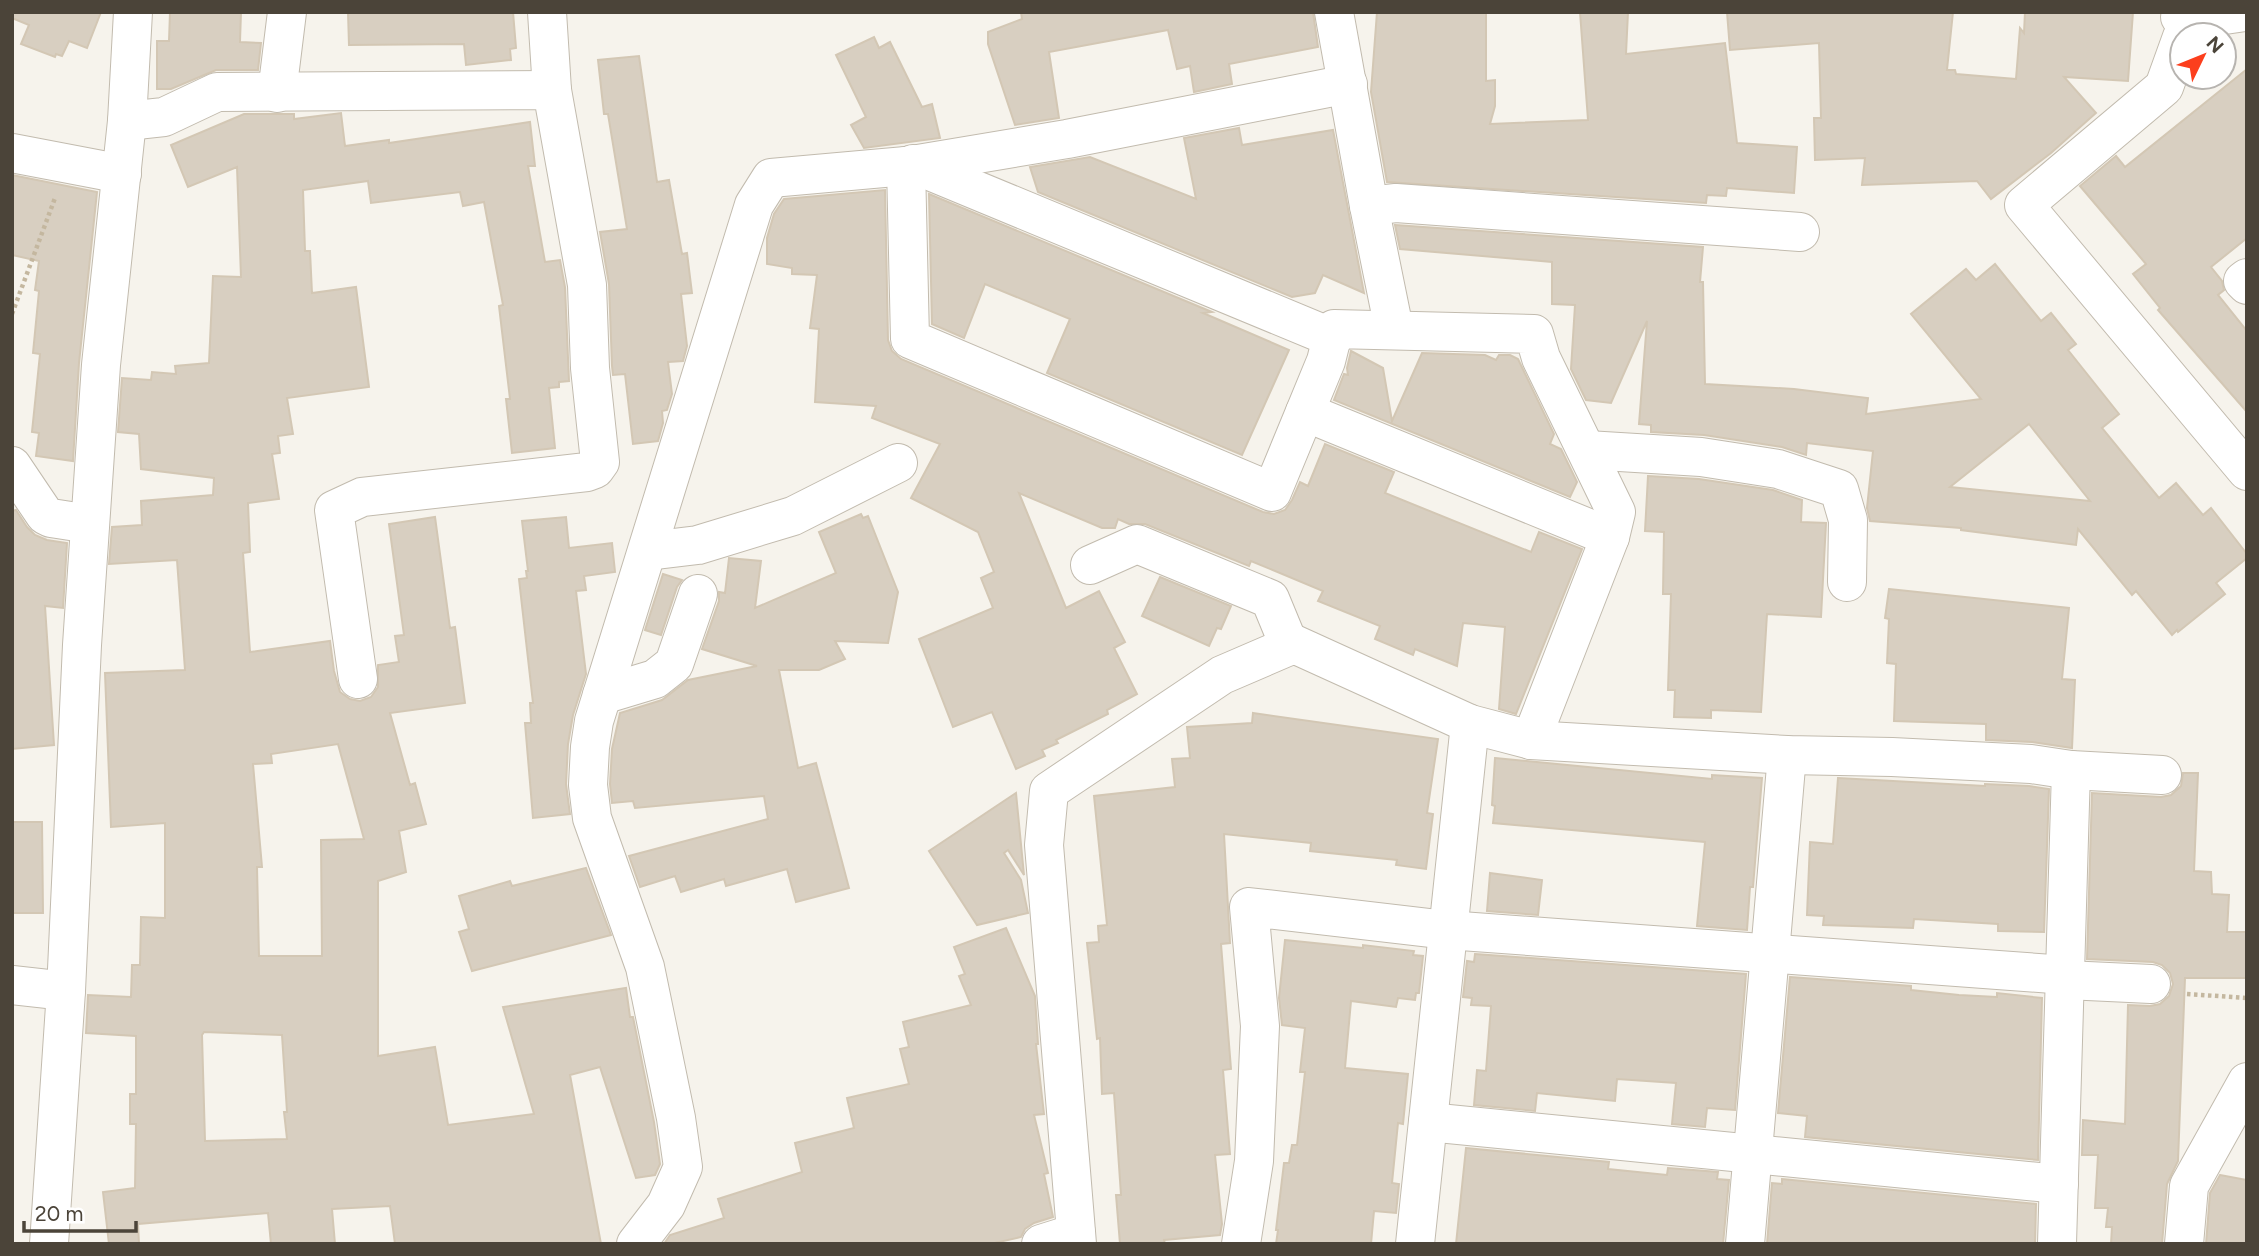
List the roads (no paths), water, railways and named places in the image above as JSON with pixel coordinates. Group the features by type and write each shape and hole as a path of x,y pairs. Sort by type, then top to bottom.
{"street":[{"path":"49,1244 66,991 90,524 101,365 127,121 133,12"},
{"path":"277,93 287,12"},
{"path":"358,679 334,510 362,497 587,472 595,469 600,461 590,368 587,285 552,90 547,12"},
{"path":"1334,12 1394,329"},
{"path":"2196,21 2245,12"},
{"path":"2168,72 2164,87 2024,205 2247,471"},
{"path":"636,1244 666,1205 683,1167 676,1118 645,967 592,818 588,785 590,747 602,695 754,205 764,188 771,178 909,165 1067,139 1348,84"},
{"path":"127,121 164,117 217,92 552,90"},
{"path":"12,153 122,174"},
{"path":"909,165 1333,338"},
{"path":"909,165 909,339 1272,492 1326,361 1334,329 1534,334 1541,358 1616,512 1610,537 1531,740"},
{"path":"1369,206 1396,203 1800,232"},
{"path":"2247,278 2243,281 2247,285"},
{"path":"1305,412 1610,537"},
{"path":"1587,450 1701,457 1778,468 1839,489 1848,520 1847,582"},
{"path":"648,551 698,545 793,516 898,463"},
{"path":"12,466 45,515 90,524"},
{"path":"1090,565 1137,544 1270,599 1289,645"},
{"path":"602,695 655,679 674,664 698,594"},
{"path":"1065,1240 1044,845 1049,790 1222,675 1289,645 1294,643 1471,724 1531,740 1787,755 2017,764 2162,775"},
{"path":"1415,1244 1471,724"},
{"path":"1745,1244 1787,755"},
{"path":"2057,1244 2071,770"},
{"path":"1241,1244 1254,1161 1260,1026 1249,907 1447,930 2151,984"},
{"path":"12,985 66,991"},
{"path":"2184,1244 2189,1186 2247,1082"},
{"path":"1428,1122 2059,1184"}]}
